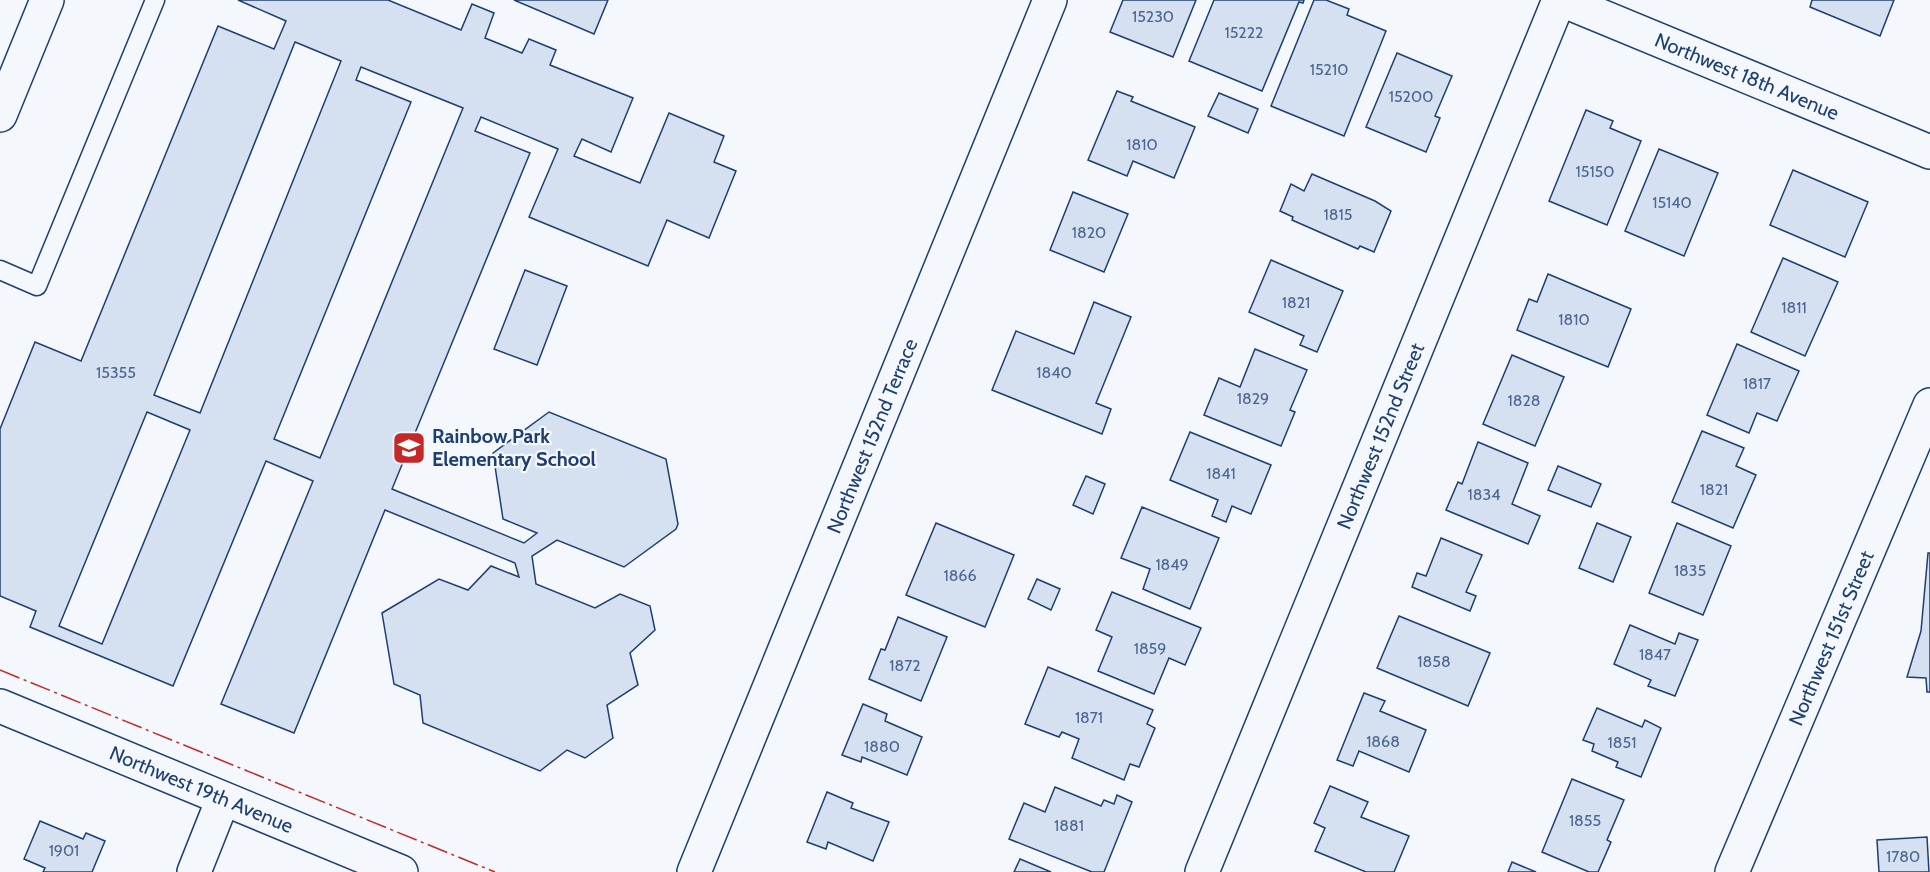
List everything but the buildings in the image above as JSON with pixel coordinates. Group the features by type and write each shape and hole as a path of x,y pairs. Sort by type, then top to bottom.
{"street":[{"path":"0,115 47,0"},
{"name":"Northwest 152nd Terrace","path":"694,872 1050,0"},
{"name":"Northwest 18th Avenue","path":"1561,0 1930,152"},
{"name":"Northwest 152nd Street","path":"1202,872 1561,0"},
{"name":"Northwest 151st Street","path":"1732,872 1930,405"},
{"name":"Northwest 19th Avenue","path":"0,706 401,872"},
{"path":"194,872 223,799"}],"lane":[{"path":"0,270 36,286 155,0"}],"power":[{"path":"0,670 495,872"}],"place":[{"name":"Rainbow Park Elementary School","path":"409,448"}]}
